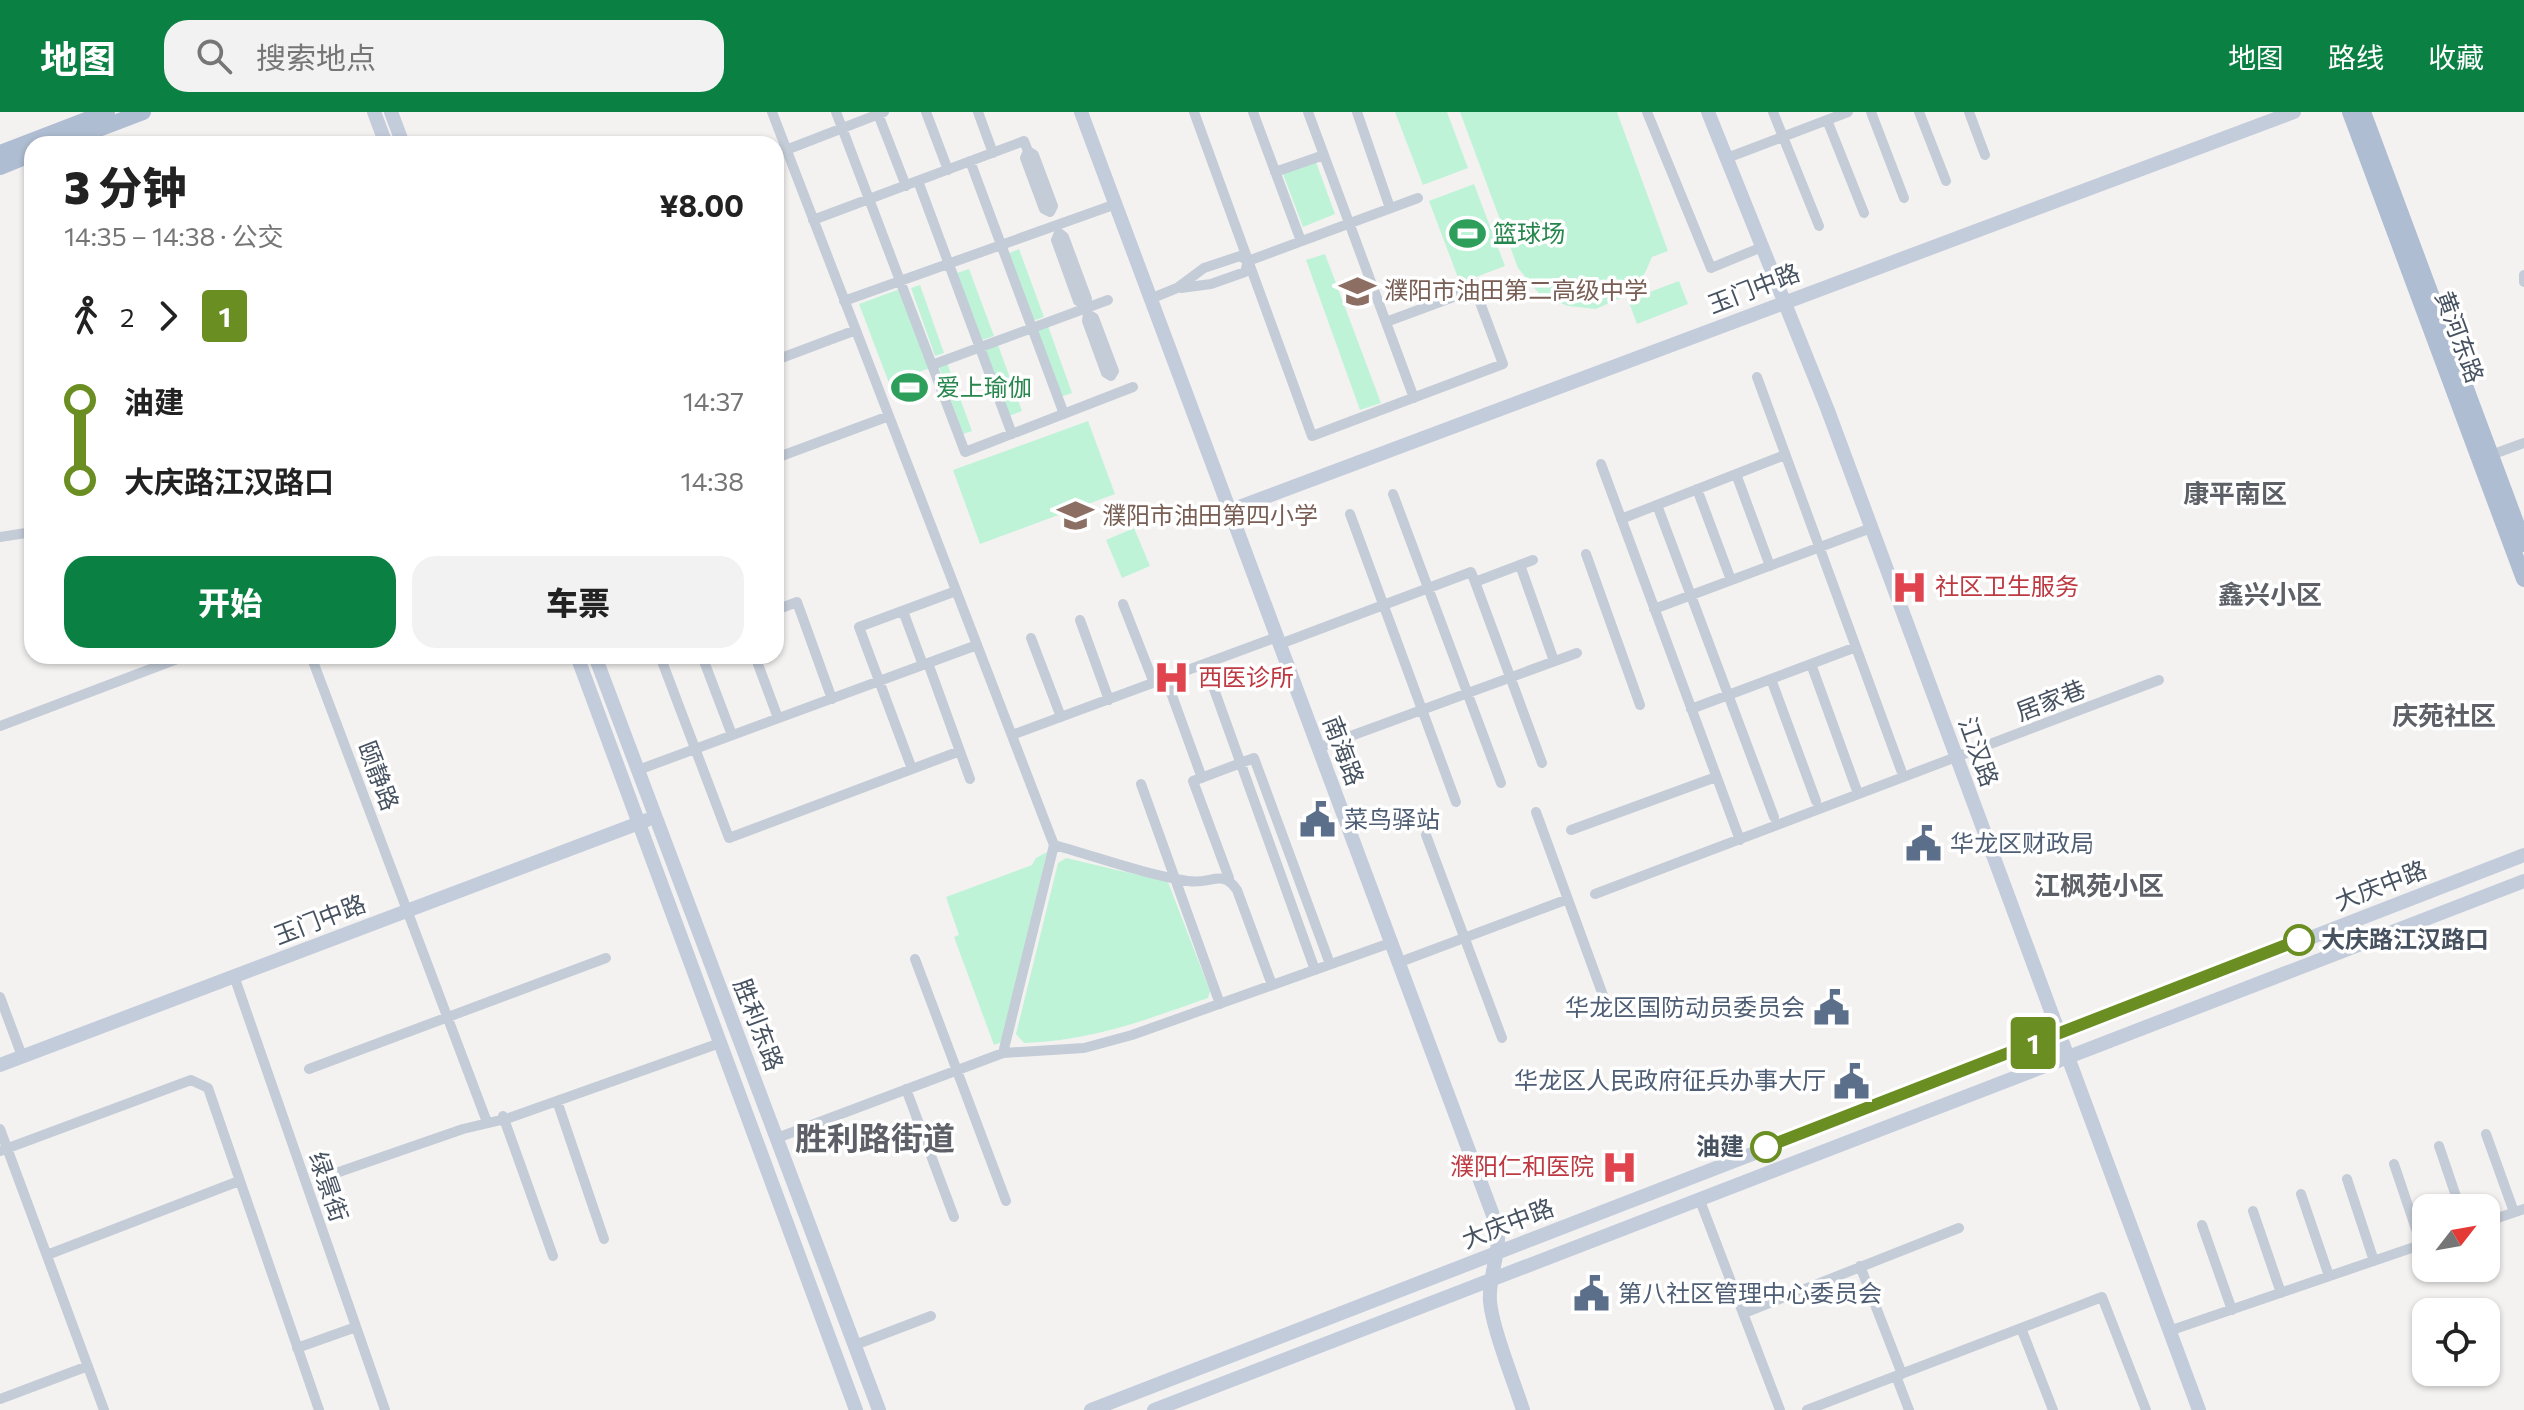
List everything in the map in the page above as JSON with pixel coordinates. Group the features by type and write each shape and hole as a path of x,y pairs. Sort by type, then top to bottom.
{"main road":[{"path":"44,136 107,112"},
{"path":"80,136 143,112"},
{"path":"374,112 383,136"},
{"path":"391,112 400,136"},
{"name":"南海路","path":"1081,112 1497,1226 1500,1239 1495,1253 1490,1301 1523,1410"},
{"name":"江汉路","path":"1708,112 1871,528 2199,1410"},
{"name":"玉门中路","path":"1231,510 2294,112"},
{"name":"黄河东路","path":"2350,112 2524,579"},
{"name":"黄河东路","path":"2363,112 2524,544"},
{"path":"0,153 24,144"},
{"path":"0,167 24,157"},
{"name":"胜利东路","path":"580,664 856,1410"},
{"name":"胜利东路","path":"598,664 879,1410"},
{"name":"玉门中路","path":"0,1065 655,817"},
{"name":"大庆中路","path":"1091,1410 2524,855"},
{"name":"大庆中路","path":"1154,1410 2524,881"}],"street":[{"path":"772,112 781,136"},
{"path":"836,112 965,452 1133,387"},
{"path":"926,112 948,170"},
{"path":"978,112 993,153"},
{"path":"1194,112 1312,436 1503,364 1475,289 1386,322"},
{"path":"1253,112 1301,241"},
{"path":"1308,112 1414,398"},
{"path":"1357,112 1390,208"},
{"path":"1647,112 1711,268 1762,247"},
{"path":"1773,112 1819,226"},
{"path":"1727,158 1848,112"},
{"path":"1871,112 1904,198"},
{"path":"1919,112 1946,181"},
{"path":"1969,112 1985,155"},
{"path":"786,150 881,113 906,186"},
{"path":"1827,120 1864,213"},
{"path":"813,220 1024,141 1028,151 1034,155 1053,206 1050,212 1064,237 1087,299 1086,309 1094,318 1114,371 1111,376 1117,393"},
{"path":"784,145 1054,845 1003,1053"},
{"path":"1275,172 1324,155"},
{"path":"970,161 1064,414"},
{"path":"918,181 1012,434"},
{"path":"1248,261 1418,198"},
{"path":"844,301 1001,244 1057,229 1116,204"},
{"path":"1150,299 1177,288 1204,268 1240,256 1248,261"},
{"path":"1177,288 1211,284 1245,272 1248,261"},
{"path":"2524,275 2524,282"},
{"path":"932,365 1108,300"},
{"path":"784,357 856,330"},
{"path":"1757,377 1901,770"},
{"path":"784,455 889,416"},
{"path":"2491,455 2524,443"},
{"path":"1621,519 1785,455"},
{"path":"1601,464 1740,840"},
{"path":"1736,474 1770,566"},
{"path":"1697,489 1731,580"},
{"path":"1393,494 1501,783"},
{"path":"1657,505 1774,817"},
{"path":"1350,514 1456,802"},
{"path":"1654,609 1871,528"},
{"path":"0,537 24,533"},
{"path":"1586,554 1640,705"},
{"path":"1475,582 1533,560"},
{"path":"1520,565 1554,661"},
{"path":"1012,735 1205,664 1383,606 1471,572 1542,763"},
{"path":"912,769 859,627 956,591"},
{"path":"784,605 797,602 832,699"},
{"path":"1123,604 1154,683"},
{"path":"903,611 970,779"},
{"path":"1080,620 1109,700"},
{"path":"1031,638 1061,717"},
{"path":"638,770 977,645"},
{"path":"1691,709 1856,647"},
{"path":"1318,748 1577,653"},
{"path":"0,726 164,664"},
{"name":"颐静路","path":"314,664 487,1122"},
{"path":"663,664 729,838 960,751"},
{"path":"705,664 732,735"},
{"path":"758,664 778,718"},
{"path":"1205,664 1315,970"},
{"path":"1811,664 1856,788"},
{"path":"1166,679 1202,778"},
{"path":"1771,679 1816,801"},
{"name":"居家巷","path":"1595,894 2159,680"},
{"path":"1272,985 1193,781 1254,758 1330,964"},
{"path":"1571,830 1716,777"},
{"path":"1141,784 1220,1004"},
{"path":"1536,812 1604,998"},
{"path":"1426,835 1502,1038"},
{"path":"1054,845 1176,879 1198,883 1222,876 1229,878"},
{"path":"1400,962 1568,899"},
{"path":"777,1138 1003,1053 1084,1048 1220,1004 1393,942"},
{"path":"309,1069 606,958"},
{"path":"915,959 1006,1201"},
{"name":"绿景街","path":"234,976 385,1410"},
{"path":"0,997 22,1056"},
{"path":"336,1173 503,1116 557,1101 720,1043"},
{"path":"4,1150 191,1080 208,1088 319,1410"},
{"path":"906,1089 954,1217"},
{"path":"557,1101 604,1239"},
{"path":"503,1116 553,1256"},
{"path":"0,1129 4,1150 47,1255 104,1410"},
{"path":"2486,1134 2519,1211 2500,1217"},
{"path":"2439,1146 2455,1194"},
{"path":"2394,1164 2412,1212"},
{"path":"2347,1179 2374,1261"},
{"path":"47,1255 239,1181"},
{"path":"2301,1194 2329,1276"},
{"path":"1699,1198 1780,1410"},
{"path":"2253,1211 2281,1293"},
{"path":"2202,1225 2232,1310"},
{"path":"1744,1313 1959,1228"},
{"path":"2169,1331 2412,1248"},
{"path":"1860,1266 1909,1410"},
{"path":"1807,1410 2102,1297 2146,1410"},
{"path":"855,1345 931,1316"},
{"path":"297,1348 356,1327"},
{"path":"2021,1328 2053,1410"},
{"path":"0,1399 88,1366"}],"green space":[{"name":"篮球场","path":"1395,112 1447,112 1468,168 1423,185"},
{"path":"1460,112 1617,112 1668,251 1652,257 1645,273 1625,296 1596,309 1568,306 1540,295 1518,268"},
{"path":"1316,162 1335,214 1303,227 1283,174"},
{"name":"篮球场","path":"1474,184 1505,266 1460,283 1429,201"},
{"path":"1019,249 1044,317 1032,321 1007,254"},
{"path":"1325,254 1381,403 1360,410 1306,260"},
{"path":"969,269 994,336 982,340 957,273"},
{"path":"1679,281 1688,304 1637,324 1628,300"},
{"path":"920,285 944,353 935,356 911,288"},
{"path":"900,289 930,368 889,383 859,304"},
{"path":"1048,326 1072,393 1060,397 1036,331"},
{"path":"998,345 1022,411 1009,416 985,350"},
{"path":"947,363 972,431 963,434 939,367"},
{"path":"1088,421 1115,494 980,544 953,470"},
{"path":"1134,528 1150,566 1122,578 1106,540"},
{"path":"1047,852 1002,1042 994,1045 954,937 959,935 946,897 1032,865 1036,858"},
{"path":"1066,858 1168,882 1210,991 1208,998 1096,1034 1024,1043 1016,1034 1058,863"}],"bus line":[{"name":"1","path":"1766,1147 2299,940"}],"place":[{"name":"篮球场","path":"1467,234"},
{"name":"濮阳市油田第二高级中学","path":"1358,291"},
{"name":"爱上瑜伽","path":"910,388"},
{"name":"濮阳市油田第四小学","path":"1076,516"},
{"name":"社区卫生服务","path":"1909,587"},
{"name":"西医诊所","path":"1172,678"},
{"name":"菜鸟驿站","path":"1318,820"},
{"name":"华龙区财政局","path":"1924,844"},
{"name":"大庆路江汉路口","path":"2299,940"},
{"name":"华龙区国防动员委员会","path":"1831,1008"},
{"name":"华龙区人民政府征兵办事大厅","path":"1852,1081"},
{"name":"油建","path":"1766,1147"},
{"name":"濮阳仁和医院","path":"1620,1167"},
{"name":"第八社区管理中心委员会","path":"1592,1294"}],"district":[{"name":"康平南区","path":"2235,494"},
{"name":"鑫兴小区","path":"2270,595"},
{"name":"庆苑社区","path":"2444,716"},
{"name":"江枫苑小区","path":"2099,886"},
{"name":"胜利路街道","path":"875,1139"}]}
